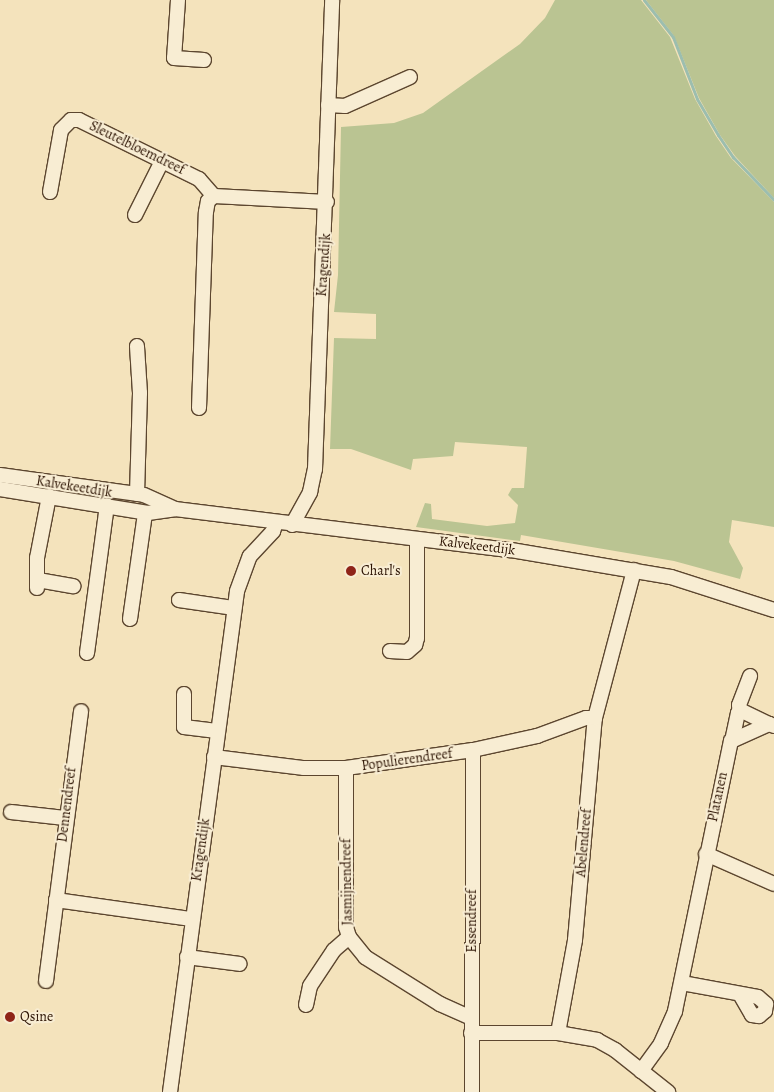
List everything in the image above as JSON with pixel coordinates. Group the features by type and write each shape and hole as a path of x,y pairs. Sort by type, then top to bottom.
{"street":[{"path":"178,0 174,58 204,60"},
{"name":"Kragendijk","path":"292,525 310,492 315,469 327,202 332,0"},
{"path":"328,105 345,106 410,77"},
{"name":"Sleutelbloemdreef","path":"50,192 60,130 72,120 79,120 199,179 214,196"},
{"path":"135,215 162,161"},
{"path":"199,408 206,212 208,201 214,196 327,202"},
{"path":"137,346 140,392 137,494"},
{"name":"Kalvekeetdijk","path":"0,475 137,494 175,510"},
{"name":"Kalvekeetdijk","path":"0,489 107,505 145,513 175,510 417,539 634,570 714,589 774,610"},
{"path":"49,496 38,558 37,584 72,586"},
{"path":"87,652 107,505"},
{"path":"130,619 145,513"},
{"name":"Kragendijk","path":"170,1092 234,608 240,579 250,556 273,531 276,523"},
{"path":"390,651 407,652 415,645 417,638 417,539"},
{"name":"Abelendreef","path":"558,1033 575,940 595,718 634,570"},
{"path":"179,600 234,608"},
{"name":"Platanen","path":"641,1071 670,1027 682,983 706,854 740,712 739,705 750,676"},
{"path":"184,694 184,727 217,731"},
{"name":"Dennendreef","path":"46,982 65,818 81,711"},
{"path":"740,712 771,725"},
{"name":"Populierendreef","path":"214,757 304,768 346,768 473,750 537,736 586,718 595,718"},
{"path":"732,741 771,725"},
{"name":"Essendreef","path":"472,1092 473,750"},
{"name":"Jasmijnendreef","path":"346,768 346,927 349,937 365,956 440,1004 471,1018"},
{"path":"11,812 65,818"},
{"path":"706,854 774,884"},
{"path":"56,900 192,919"},
{"path":"306,1005 310,986 334,950 349,937"},
{"path":"187,957 240,964"},
{"path":"682,983 740,994"},
{"path":"471,1033 558,1033 597,1040 668,1092"}],"green space":[{"path":"555,0 641,0 670,37 695,99 716,136 731,158 774,202 774,527 732,520 729,542 743,568 740,579 674,561 521,535 520,541 416,527 425,503 431,504 432,519 487,526 515,523 518,505 508,495 512,488 524,488 527,447 455,442 453,456 413,459 411,470 351,449 330,449 334,338 376,339 376,314 334,312 338,275 341,127 394,123 423,113 520,44 545,18"},
{"path":"646,0 774,0 774,198 735,156 720,135 699,98 674,36"}],"waterway":[{"path":"644,0 673,37 697,99 718,135 733,157 774,200"}],"place":[{"name":"Charl's","path":"351,571"},
{"name":"Qsine","path":"10,1017"}]}
